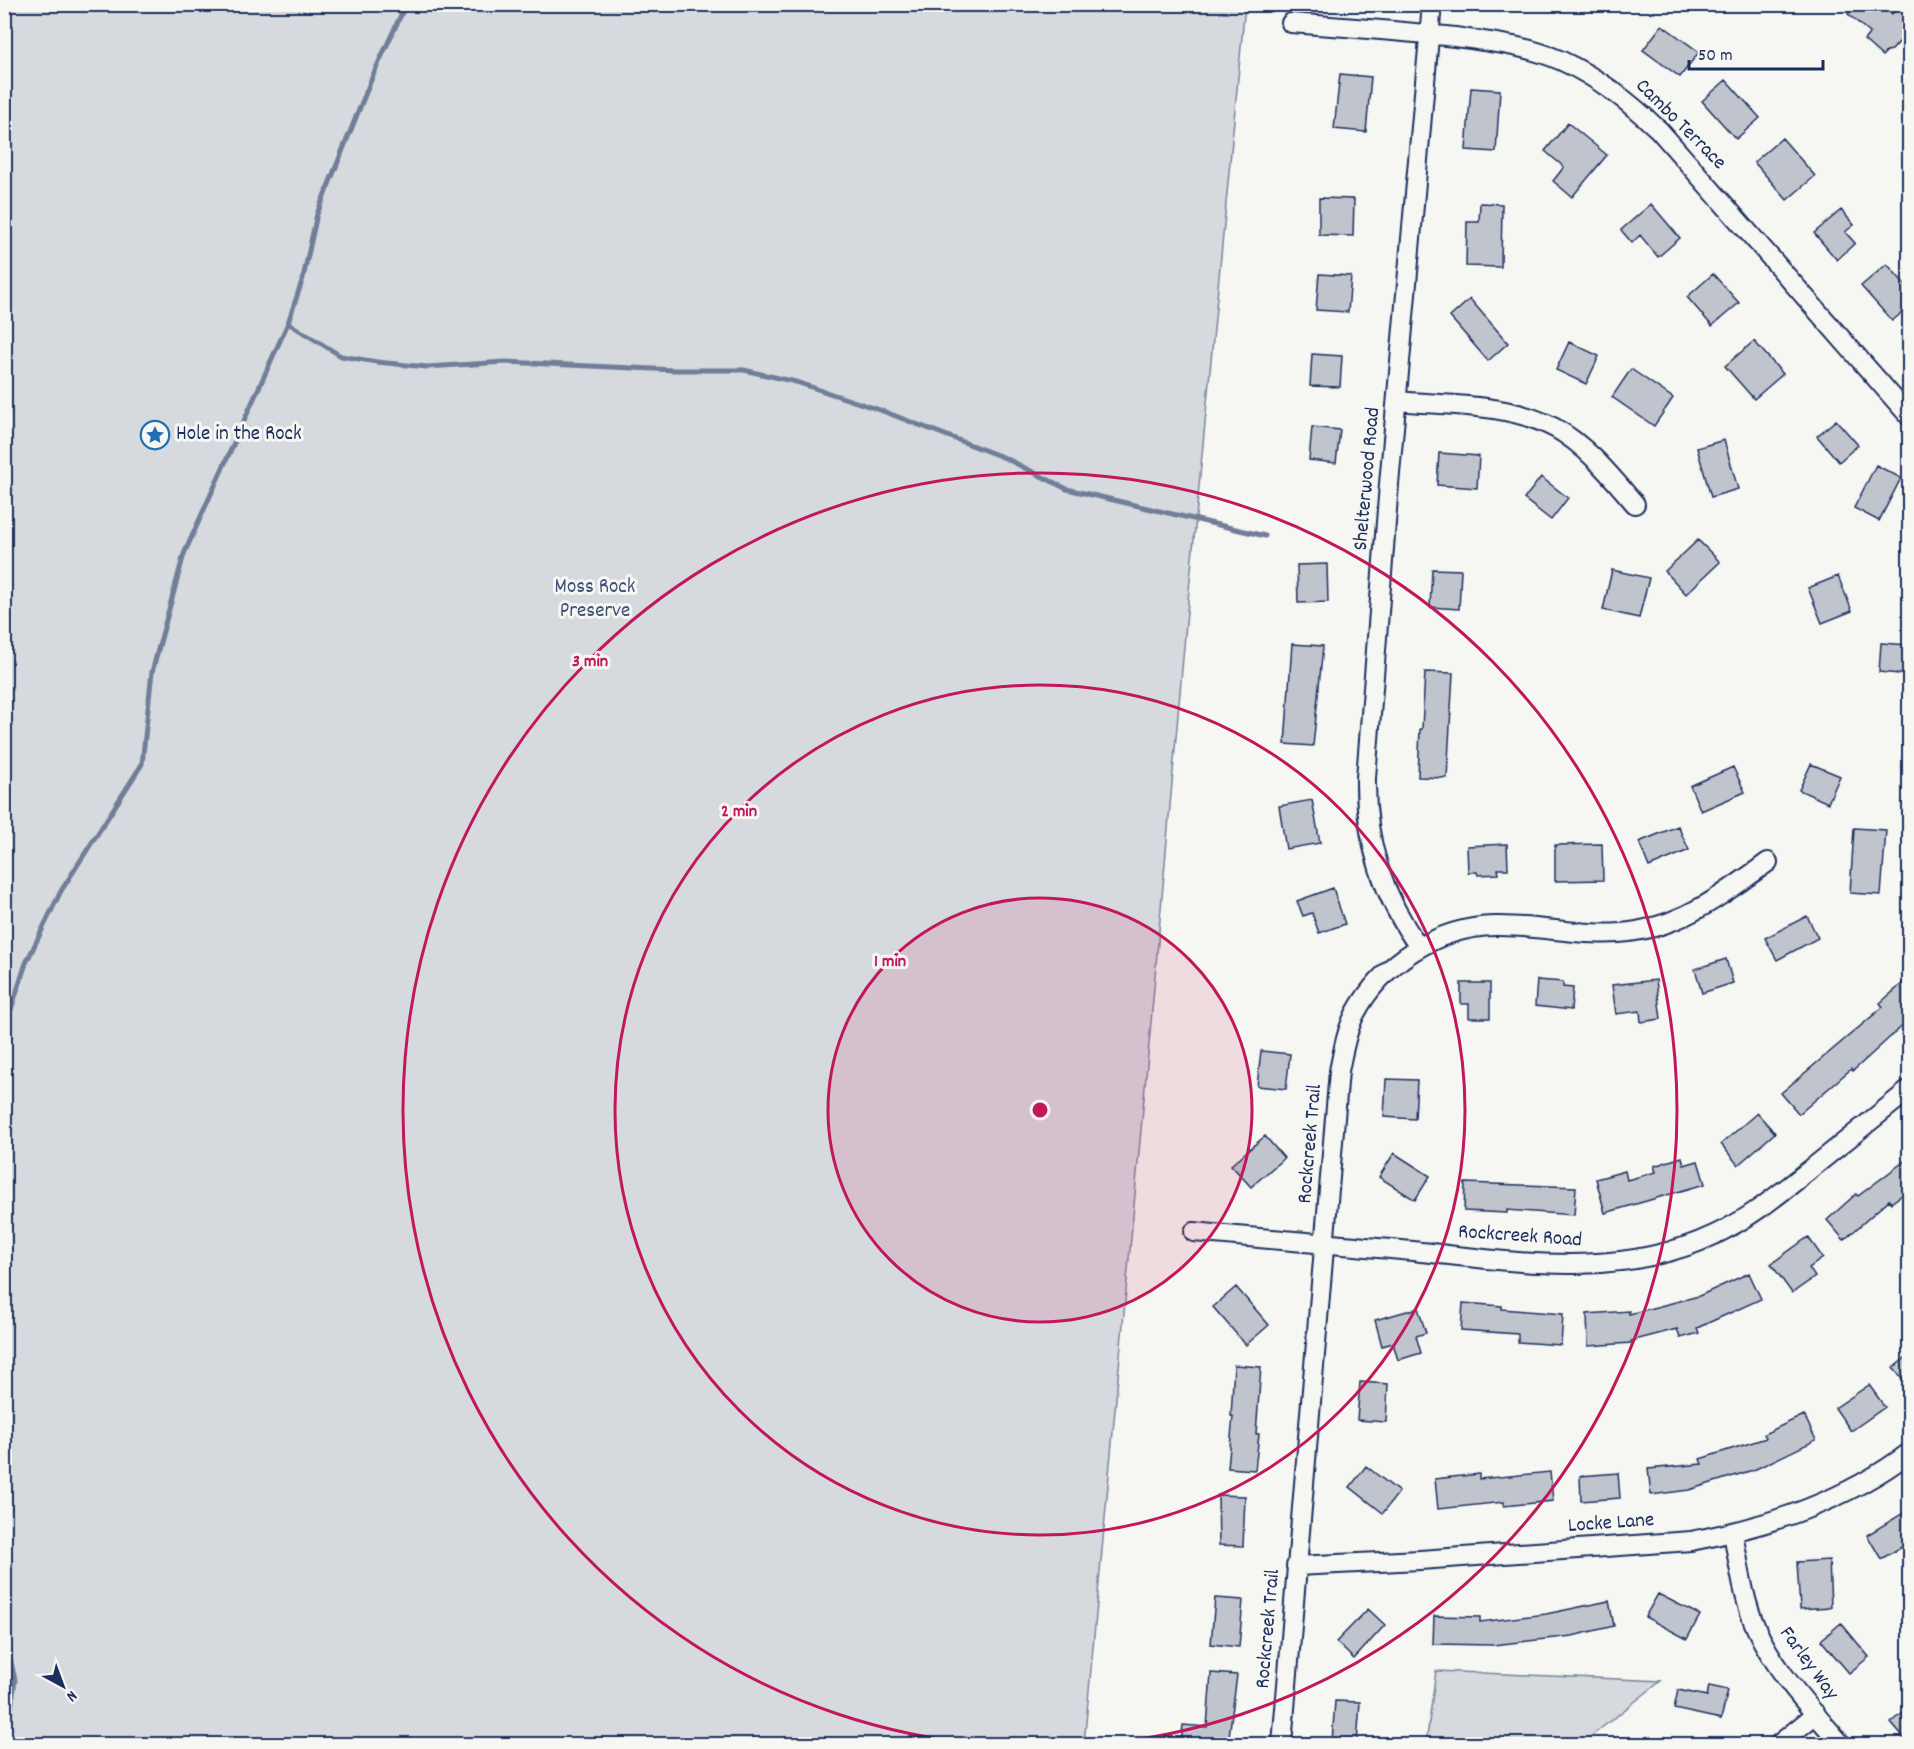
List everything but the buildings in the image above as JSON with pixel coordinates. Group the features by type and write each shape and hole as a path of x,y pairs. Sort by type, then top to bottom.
{"street":[{"name":"Shelterwood Road","path":"1419,947 1405,928 1378,869 1371,844 1366,798 1368,738 1432,4"},
{"name":"Cambo Terrace","path":"1291,23 1429,34 1514,45 1538,52 1584,72 1611,88 1634,106 1680,153 1910,417"},
{"path":"1397,401 1495,410 1533,419 1556,429 1593,457 1635,504"},
{"name":"Rockcreek Trail","path":"1282,1744 1339,1071 1355,1014 1372,989 1394,966 1435,938 1474,927 1496,926 1600,934 1637,931 1658,926 1694,911 1724,894 1768,862"},
{"name":"Rockcreek Road","path":"1194,1232 1541,1264 1603,1264 1634,1260 1668,1253 1713,1236 1746,1218 1910,1089"},
{"name":"Locke Lane","path":"1296,1566 1420,1560 1691,1541 1733,1533 1814,1508 1866,1480 1910,1452"},
{"name":"Farley Way","path":"1733,1533 1748,1603 1756,1628 1781,1670 1841,1744"},
{"path":"1779,1744 1816,1714"}],"green space":[{"name":"Moss Rock Preserve","path":"5,4 1245,5 1188,601 1084,1744 5,1744"},
{"path":"1436,1671 1661,1681 1581,1744 1426,1744"}],"waterway":[{"path":"4,1031 26,963 61,891 142,764 152,672 184,554 288,323 303,278 317,214 373,75 406,4"},
{"path":"288,323 341,356 377,362 427,367 505,362 675,370 744,370 796,382 880,410 1005,458 1067,489 1265,536"},
{"path":"4,1632 15,1680 6,1744"}],"place":[{"name":"Hole in the Rock","path":"155,435"}]}
